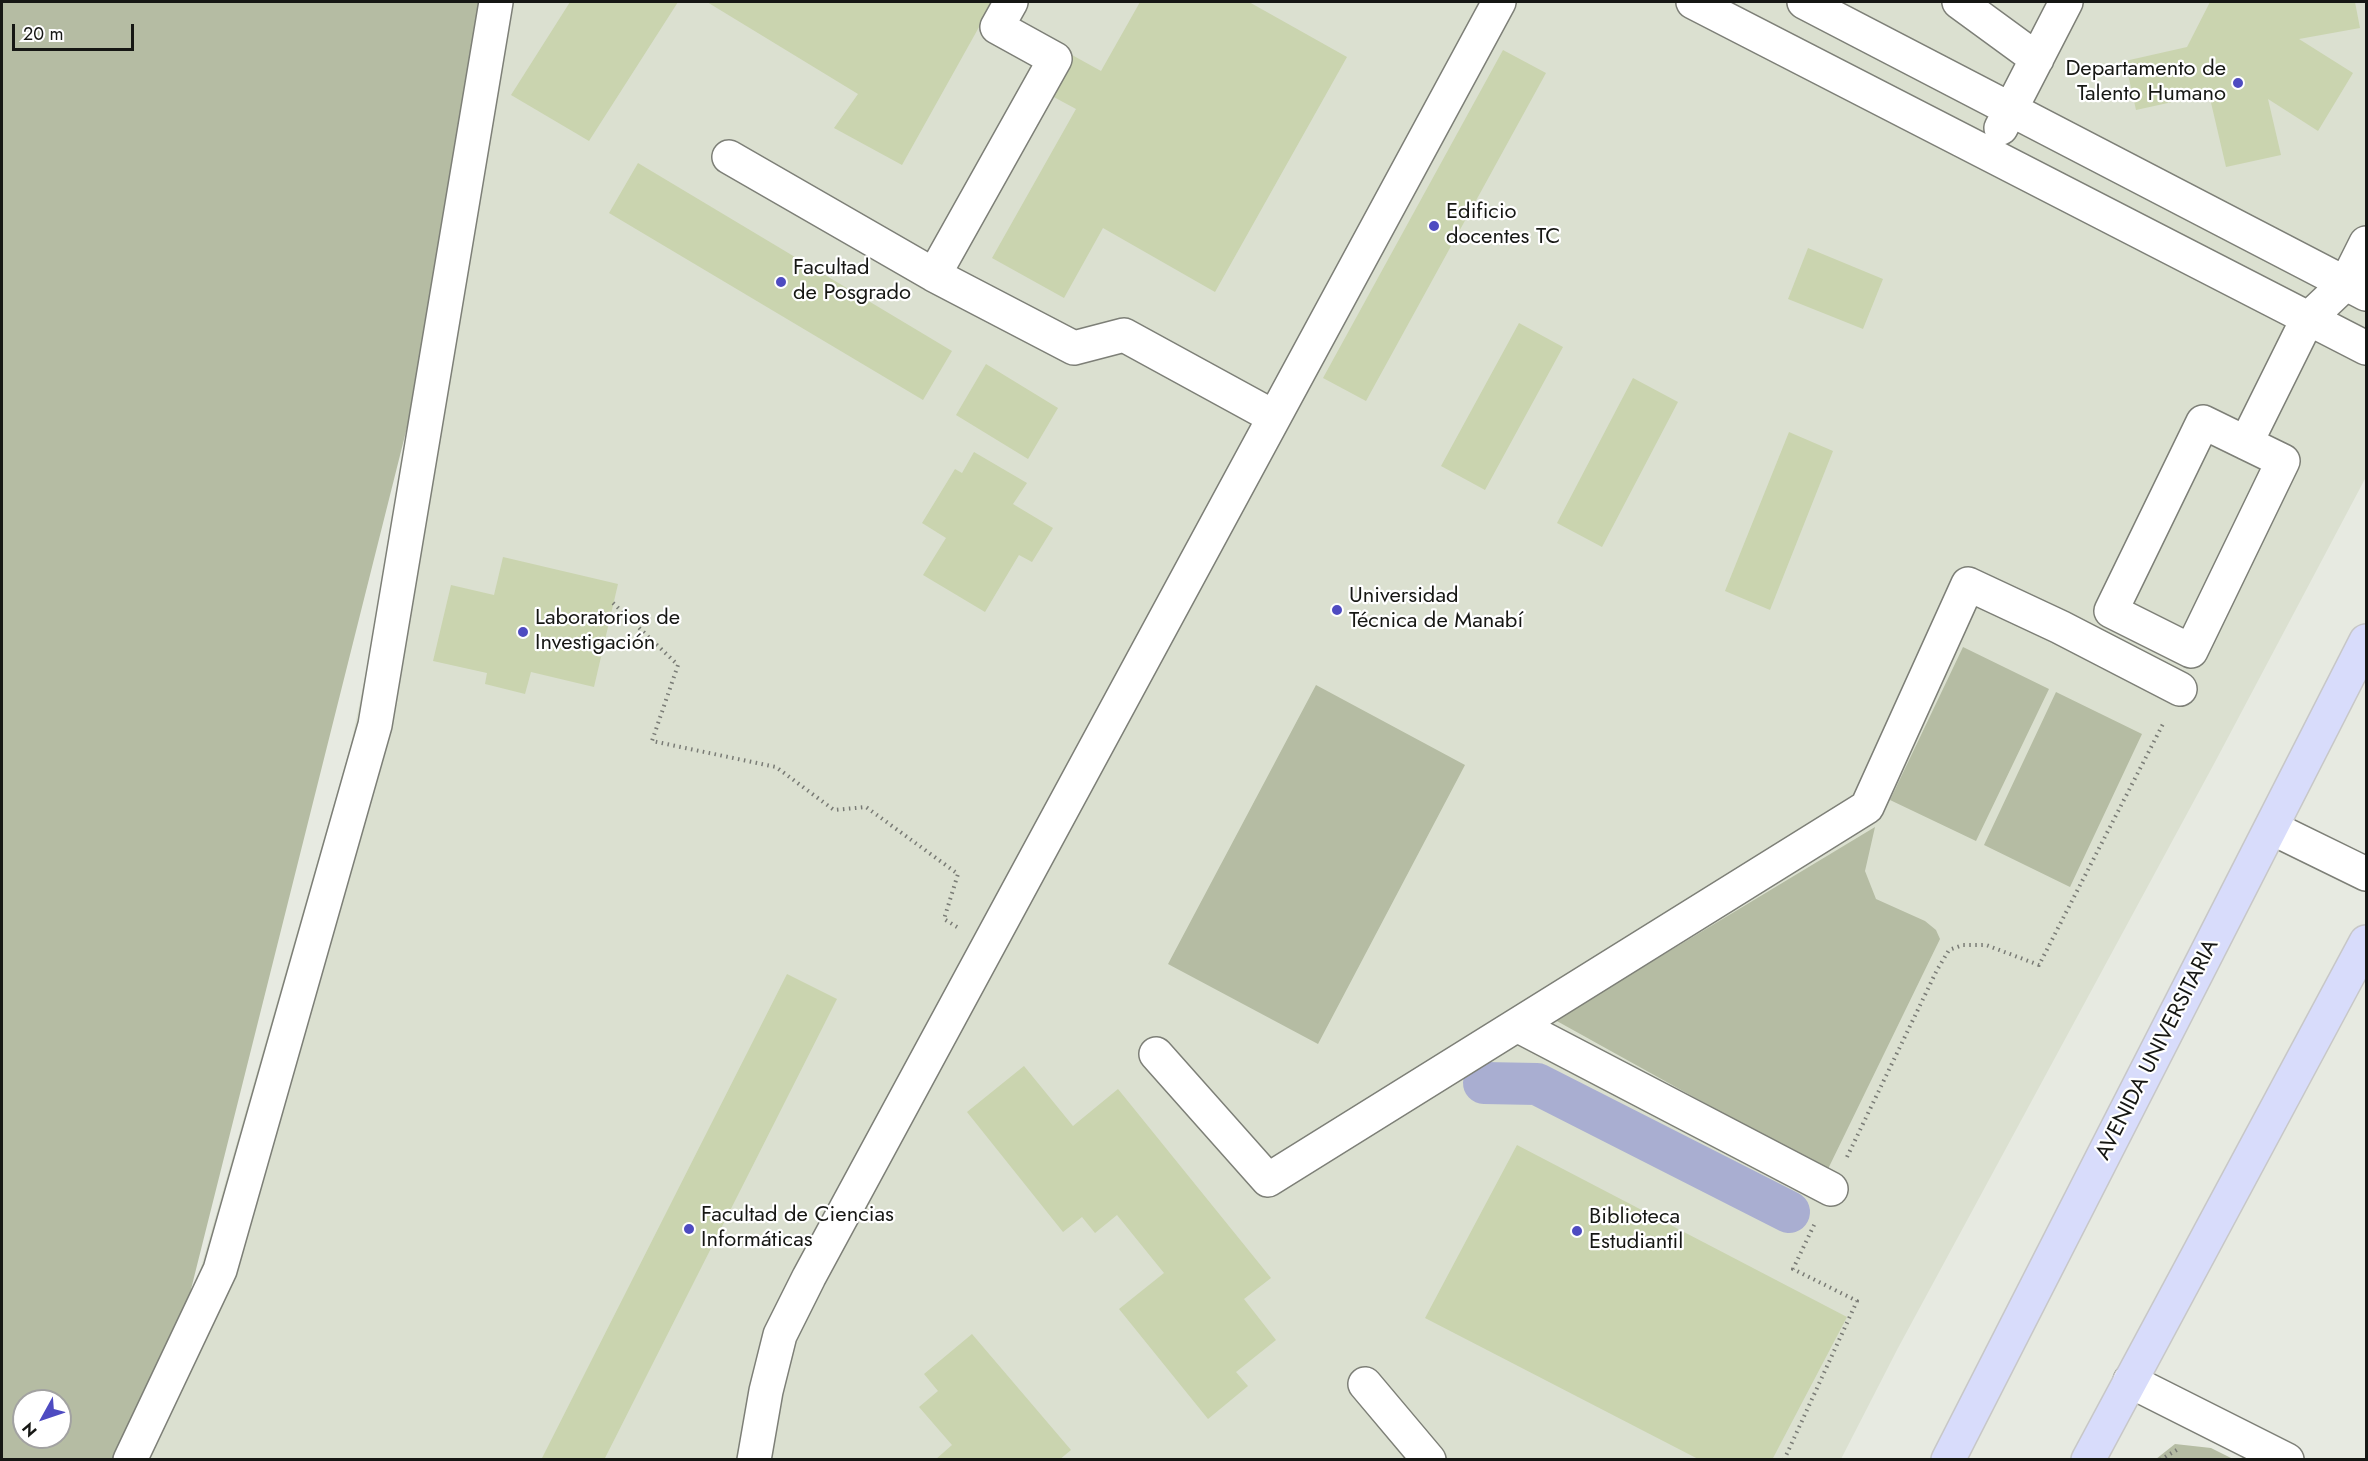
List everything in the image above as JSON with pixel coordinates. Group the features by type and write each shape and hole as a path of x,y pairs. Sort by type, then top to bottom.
{"main road":[{"name":"AVENIDA UNIVERSITARIA","path":"1948,1460 2367,641"},
{"path":"2088,1460 2367,942"}],"street":[{"path":"130,1460 220,1270 375,725 496,2"},
{"path":"934,275 1055,59 997,27 1011,2"},
{"path":"754,1460 766,1391 780,1335 809,1277 1498,2"},
{"path":"1693,2 1988,152 2307,320 2367,348"},
{"path":"1804,2 2356,289"},
{"path":"1959,2 2037,59"},
{"path":"1988,152 2066,2"},
{"path":"729,157 934,275 1074,348 1124,335 1274,417"},
{"path":"2246,443 2307,320 2356,289 2367,243"},
{"path":"2203,422 2246,443 2283,461 2191,651 2111,611 2203,422"},
{"path":"1156,1054 1268,1180 1867,807 1968,584 2060,627 2180,689"},
{"path":"2272,828 2367,874"},
{"path":"1517,1025 1831,1189"},
{"path":"2130,1381 2287,1460"},
{"path":"1365,1384 1429,1460"}],"path":[{"path":"613,603 678,665 652,741 776,767 834,810 866,807 958,874 944,919 989,944"},
{"path":"1784,1460 1857,1301 1793,1269 1937,970 1948,950 1963,945 1986,945 2039,965 2180,689"}],"shaded area":[{"path":"2,2 483,2 469,180 166,1389 143,1459 2,1460"},
{"name":"Universidad Técnica de Manabí","path":"483,2 2366,2 2366,477 2215,762 1898,1348 1841,1459 143,1460 166,1389 351,744 469,180"},
{"path":"1963,647 2049,689 1976,841 1890,800"},
{"path":"1316,685 1465,765 1318,1044 1168,964"},
{"path":"2056,692 2142,734 2070,887 1984,845"},
{"path":"1875,827 1865,871 1876,899 1925,921 1936,930 1940,939 1827,1171 1555,1020"},
{"path":"2175,1444 2211,1448 2233,1459 2156,1459"}],"building":[{"path":"570,2 678,2 589,141 511,95"},
{"path":"707,2 993,2 902,165 834,128 858,94"},
{"path":"1140,2 1249,2 1347,57 1215,292 1103,228 1064,298 992,258 1076,109 1050,95 1072,55 1101,71"},
{"name":"Departamento de Talento Humano","path":"2210,2 2355,2 2360,28 2299,39 2353,73 2318,131 2268,99 2281,155 2226,167 2209,94 2136,110 2125,61 2187,47"},
{"name":"Edificio docentes TC","path":"1503,50 1546,73 1366,401 1323,378"},
{"name":"Facultad de Posgrado","path":"638,163 952,351 923,400 609,213"},
{"path":"1808,248 1883,279 1863,329 1788,299"},
{"path":"1519,323 1563,347 1485,490 1441,466"},
{"path":"986,364 1058,408 1028,459 956,415"},
{"path":"1633,378 1678,402 1602,547 1557,523"},
{"path":"1789,432 1833,451 1770,610 1725,591"},
{"path":"974,452 1027,483 1013,504 1053,528 1032,562 1019,555 985,612 923,575 946,538 922,523 955,469 962,473"},
{"name":"Laboratorios de Investigación","path":"503,557 618,584 594,687 531,672 525,694 485,684 487,673 433,661 451,585 494,595"},
{"name":"Facultad de Ciencias Informáticas","path":"787,974 837,999 604,1460 541,1460"},
{"path":"1024,1066 1073,1126 1118,1089 1271,1278 1244,1299 1276,1340 1236,1372 1248,1386 1208,1419 1119,1309 1164,1273 1117,1215 1095,1233 1082,1217 1063,1232 967,1112"},
{"name":"Biblioteca Estudiantil","path":"1517,1145 1847,1317 1772,1460 1700,1460 1425,1318"},
{"path":"972,1334 1071,1450 1059,1460 935,1460 952,1445 919,1407 938,1391 924,1374"}],"waterway":[{"path":"1484,1083 1537,1084 1789,1212"}],"place":[{"name":"Departamento de Talento Humano","path":"2238,83"},
{"name":"Edificio docentes TC","path":"1434,226"},
{"name":"Facultad de Posgrado","path":"781,282"},
{"name":"Universidad Técnica de Manabí","path":"1337,610"},
{"name":"Laboratorios de Investigación","path":"523,632"},
{"name":"Facultad de Ciencias Informáticas","path":"689,1229"},
{"name":"Biblioteca Estudiantil","path":"1577,1231"}]}
